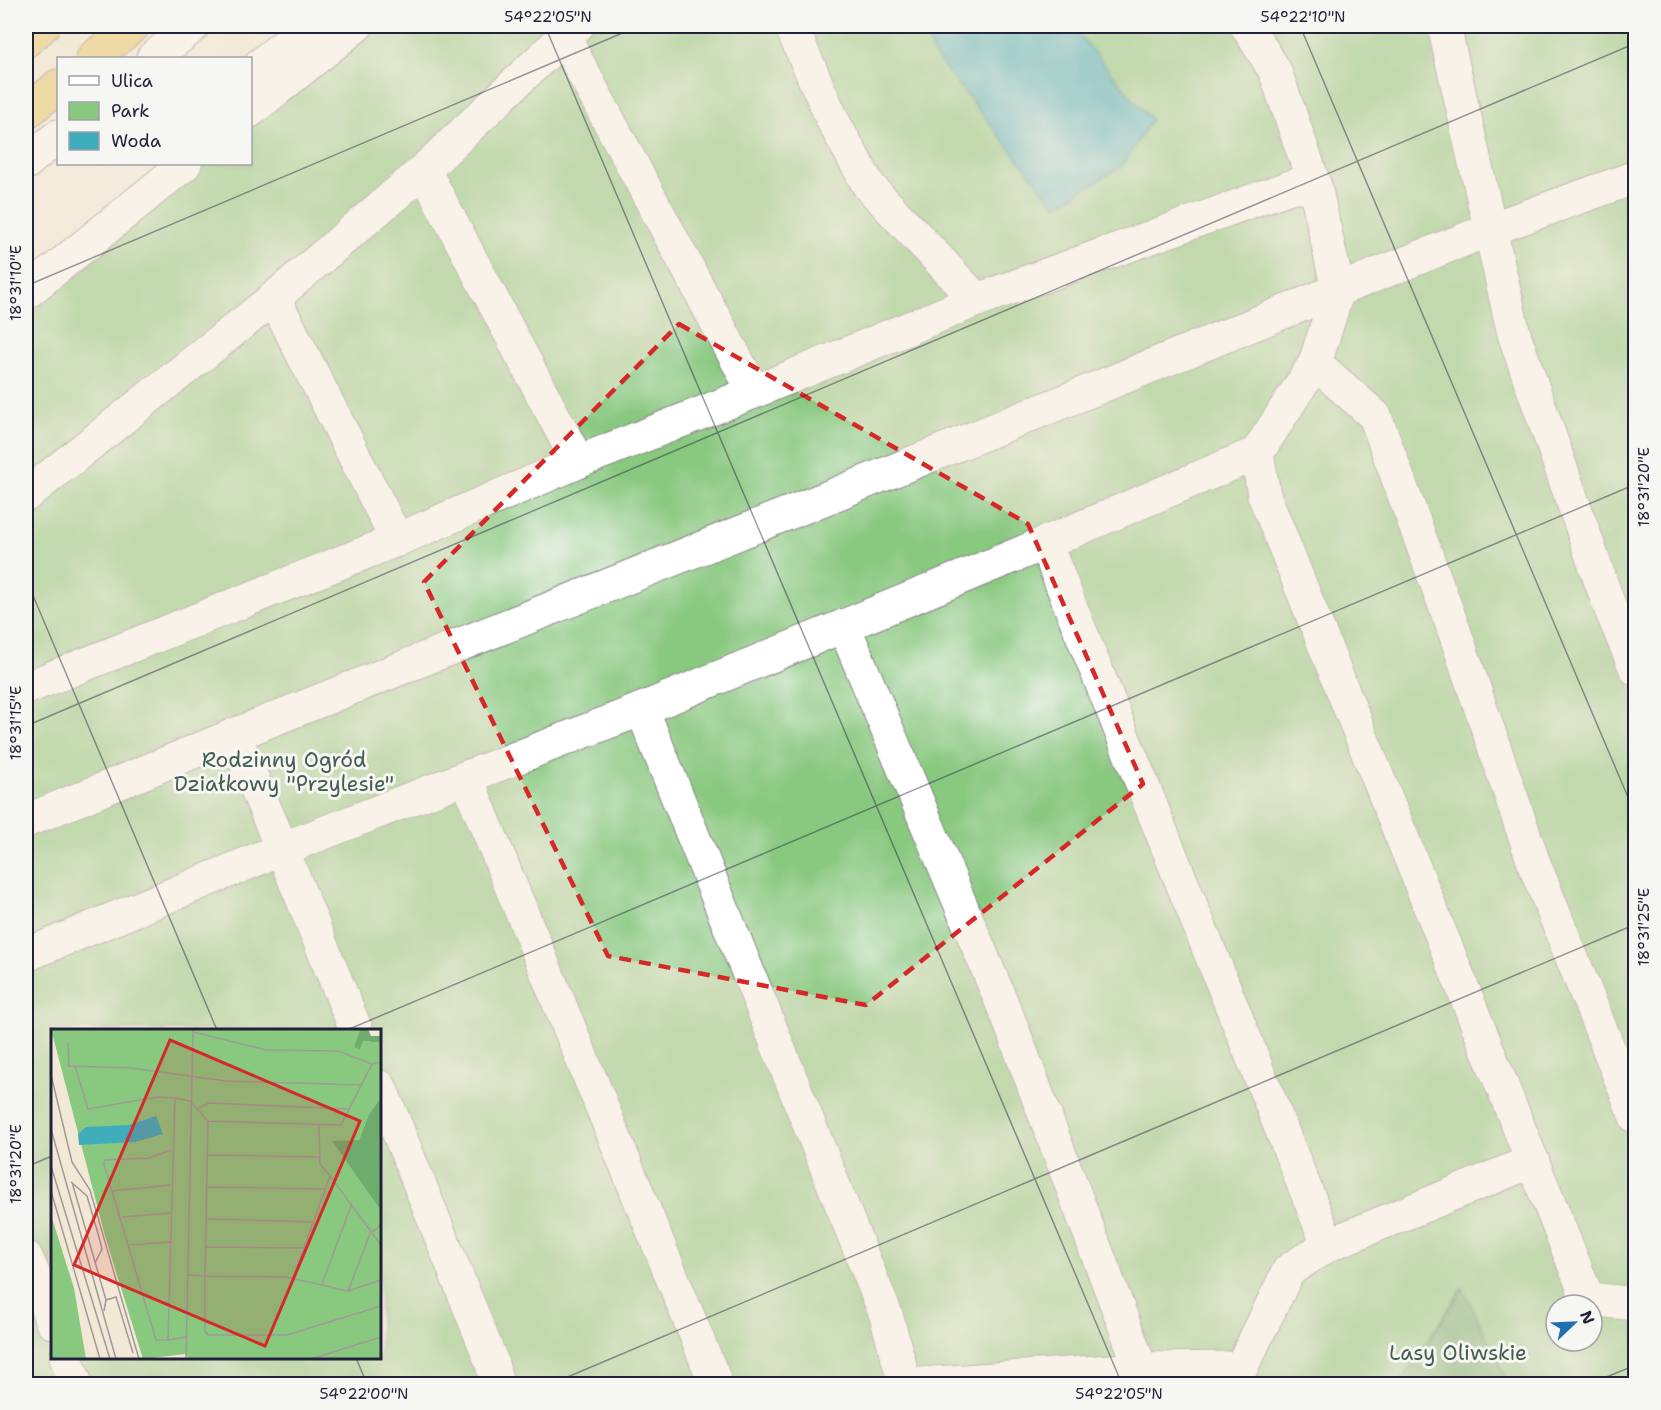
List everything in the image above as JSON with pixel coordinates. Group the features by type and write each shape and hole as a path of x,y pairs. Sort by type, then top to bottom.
{"highway":[{"path":"26,41 43,26"},
{"path":"94,57 134,26"},
{"path":"26,113 57,87"}],"lane":[{"path":"154,57 194,26"},
{"path":"252,71 308,26"},
{"path":"252,109 356,26"},
{"path":"791,26 834,123 869,186 977,300"},
{"path":"26,955 282,849 642,709 1257,453 1315,363 1338,290 1315,186 1275,70 1247,26"},
{"path":"1444,26 1514,334 1609,605 1635,669"},
{"path":"26,495 274,298 424,170 571,31 754,392"},
{"path":"26,163 57,137"},
{"path":"26,293 184,165"},
{"path":"424,170 578,462"},
{"path":"26,821 1338,290 1491,229 1635,177"},
{"path":"26,688 397,540 578,462 977,300 1293,186 1315,186"},
{"path":"274,298 397,540"},
{"path":"1315,363 1375,416 1455,633 1535,866 1635,1117"},
{"path":"1257,453 1264,495 1588,1299 1635,1304"},
{"path":"1045,543 1328,1245"},
{"path":"844,626 1009,1020 1141,1369"},
{"path":"642,709 886,1315 905,1384"},
{"path":"234,735 356,1029"},
{"path":"466,777 716,1384"},
{"path":"381,1089 491,1360 497,1384"},
{"path":"921,1384 1141,1369 1238,1376 1289,1270 1328,1245 1533,1161"},
{"path":"26,1257 51,1319"},
{"path":"66,1359 76,1384"}],"highlighted area":[{"path":"679,324 1028,524 1143,784 866,1005 608,956 424,582"}],"green space":[{"name":"Rodzinny Ogród Działkowy \"Przylesie\"","path":"380,26 1635,26 1635,1384 1509,1384 1462,1288 1400,1384 26,1384 26,317 206,165 252,165 252,126"},
{"name":"Lasy Oliwskie","path":"1463,1288 1509,1384 1400,1384"}],"water":[{"path":"925,26 1072,26 1151,120 1122,166 1056,206 932,52"}]}
